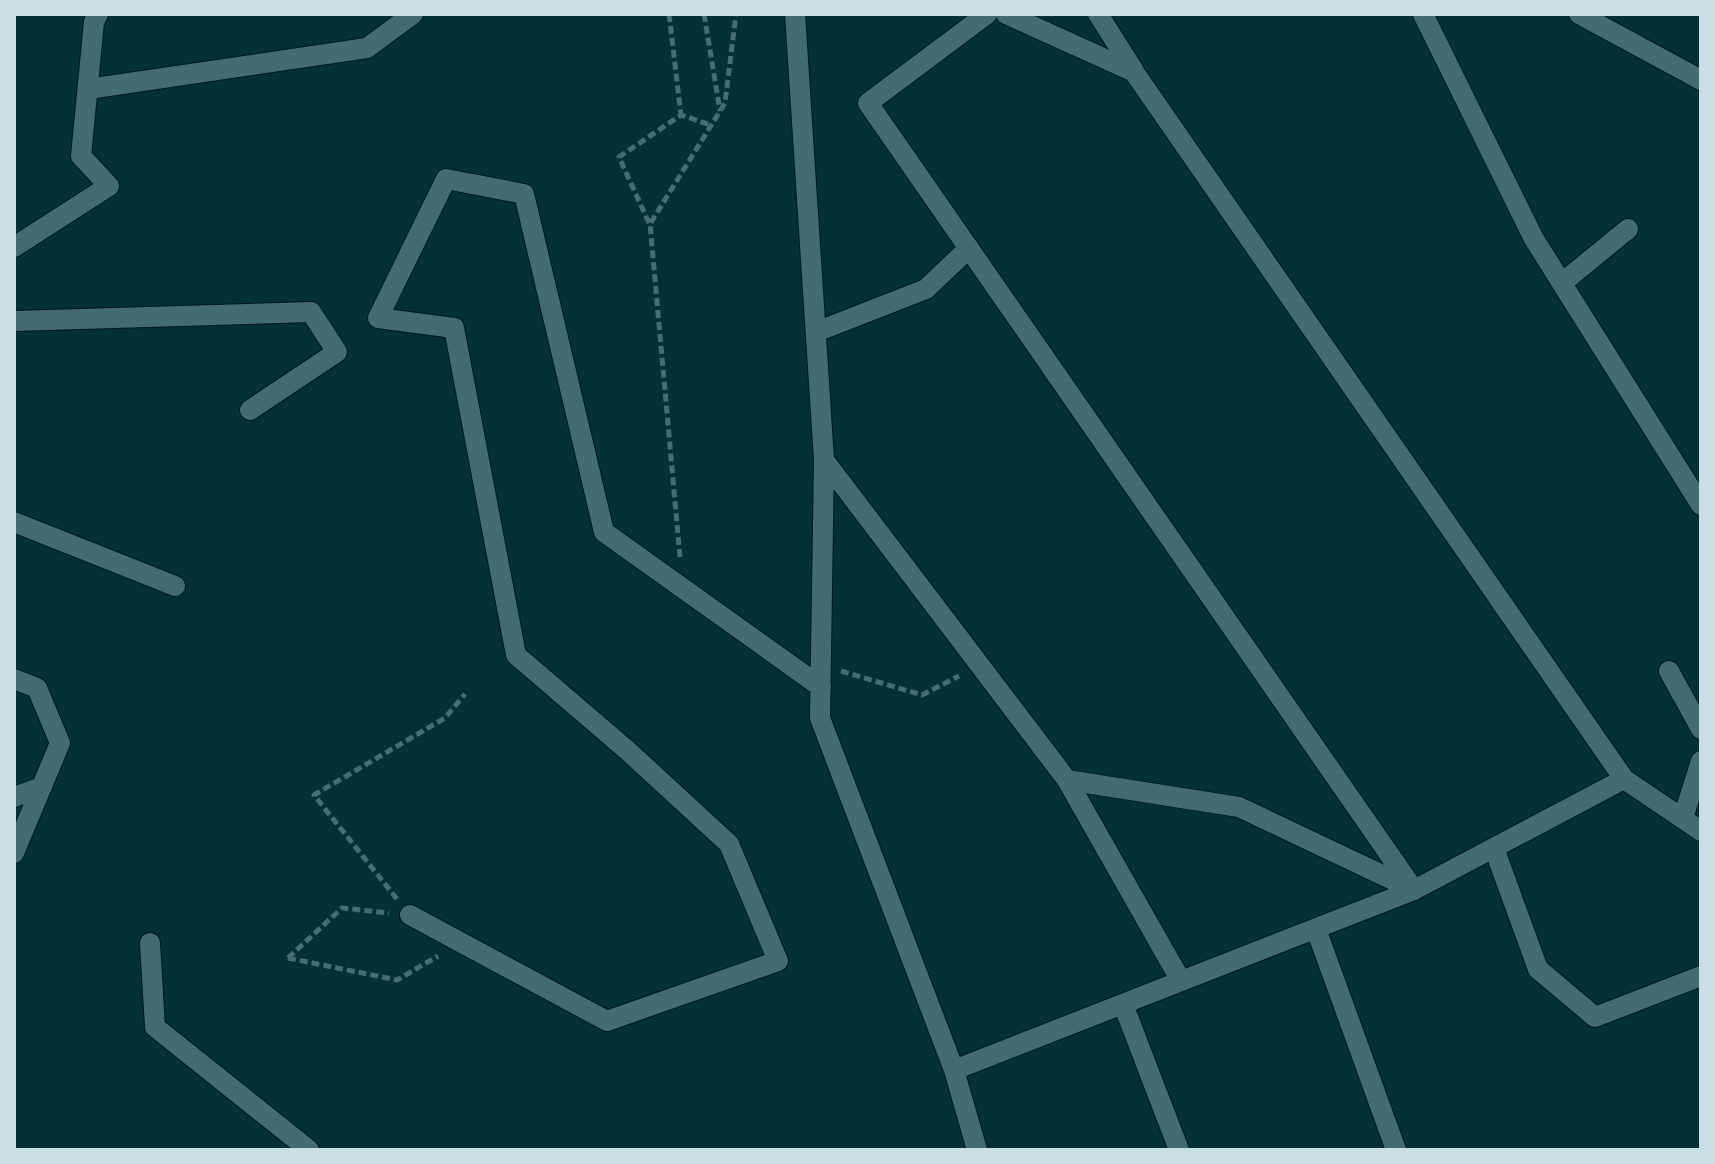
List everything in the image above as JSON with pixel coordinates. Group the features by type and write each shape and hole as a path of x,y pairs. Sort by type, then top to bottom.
{"street":[{"path":"14,247 109,186 81,156 94,22 98,14"},
{"path":"88,89 367,48 413,14"},
{"path":"795,14 824,460 820,718 954,1070 977,1150"},
{"path":"987,14 868,103 1414,890"},
{"path":"1006,14 1134,72"},
{"path":"1098,14 1134,72 1624,779 1701,831"},
{"path":"1423,14 1534,239 1701,505"},
{"path":"1579,14 1701,80"},
{"path":"410,915 607,1021 778,961 729,844 628,751 516,655 454,328 378,318 446,179 524,194 604,532 821,687"},
{"path":"1562,283 1628,229"},
{"path":"816,332 926,289 969,248"},
{"path":"14,321 311,312 337,352 250,410"},
{"path":"824,460 1067,780 1181,981"},
{"path":"14,522 175,586"},
{"path":"1669,671 1701,729"},
{"path":"14,679 37,688 60,743 14,853"},
{"path":"1683,818 1701,761"},
{"path":"954,1070 1414,890 1624,779"},
{"path":"1067,780 1239,807 1414,890"},
{"path":"14,797 42,787"},
{"path":"1494,848 1538,969 1595,1017 1701,976"},
{"path":"1316,929 1396,1150"},
{"path":"150,943 155,1027 309,1150"},
{"path":"1123,1004 1179,1150"}],"path":[{"path":"669,14 681,115"},
{"path":"704,14 720,111"},
{"path":"650,224 725,103 736,14"},
{"path":"681,115 711,125"},
{"path":"681,115 619,157 650,224 683,589"},
{"path":"821,665 922,695 980,665"},
{"path":"410,915 314,795 445,718 465,694"},
{"path":"410,915 342,908 288,958 397,980 462,943"}]}
